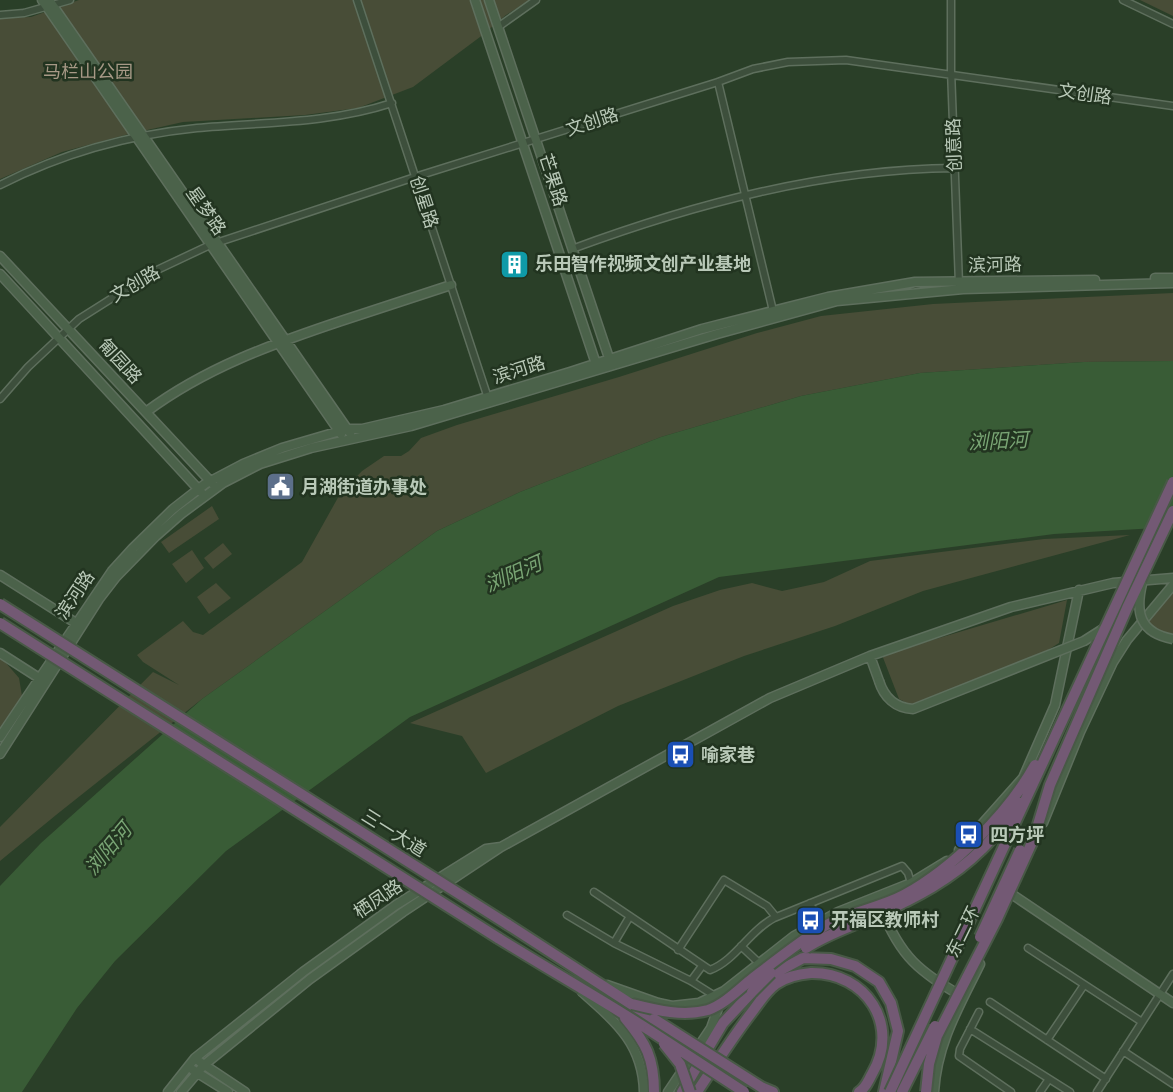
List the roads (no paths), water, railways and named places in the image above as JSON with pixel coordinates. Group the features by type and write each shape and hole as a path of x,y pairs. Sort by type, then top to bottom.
{"highway":[{"path":"886,1090 1033,786 1173,482"},
{"path":"926,1092 929,1064 938,1036 997,920 1034,838 1050,785 1127,608 1173,511"},
{"name":"三一大道","path":"0,604 768,1090"},
{"name":"三一大道","path":"0,623 570,983 599,997 744,1092"},
{"path":"632,1004 681,1013 708,1010 728,998 824,927 903,895 945,868 983,831 1024,785 1086,669"},
{"name":"东二环","path":"902,1092 987,922 1050,785"},
{"path":"682,1092 723,1023 764,979 819,940 927,892 956,872 984,848 1033,786"},
{"path":"764,979 803,958 831,959 855,966 879,982 891,1003 898,1031 886,1090"},
{"path":"697,1092 732,1039 777,983 798,974 825,973 848,980 867,994 879,1014 883,1040 878,1065 864,1089 859,1092"},
{"path":"599,997 625,1019 642,1039 653,1065 654,1092"},
{"path":"649,1030 672,1052 680,1064 690,1092"}],"street":[{"path":"0,15 24,13 47,3 70,0"},
{"name":"创星路","path":"357,0 489,400"},
{"name":"芒果路","path":"475,0 597,367"},
{"name":"芒果路","path":"489,0 611,362"},
{"path":"498,27 536,0"},
{"name":"创意路","path":"951,0 951,75 959,286"},
{"path":"1123,0 1173,24"},
{"name":"星梦路","path":"47,3 350,439"},
{"name":"文创路","path":"0,399 68,328 146,276 214,244 753,69 788,62 846,60 1173,106"},
{"path":"718,82 774,314"},
{"path":"0,185 28,171 87,149 139,137 197,128 315,119 357,113 392,103"},
{"path":"572,249 746,195 815,180 885,171 954,168"},
{"name":"匍园路","path":"0,256 213,485"},
{"name":"匍园路","path":"0,274 205,496"},
{"name":"滨河路","path":"959,286 1173,278"},
{"name":"滨河路","path":"0,754 44,688 112,571 173,509 198,489 213,485 260,464 310,448 411,426 597,367 702,329 774,314 828,297 915,282 959,286 1173,284"},
{"path":"146,412 192,381 224,364 282,341 451,285"},
{"name":"滨河路","path":"0,737 39,678 116,577 156,536 205,496 213,485 243,464 282,448 343,430 362,429 406,420 489,400"},
{"path":"1145,572 1138,601 1143,622 1158,634 1173,639"},
{"path":"0,575 79,625"},
{"path":"501,847 770,699 870,656 1011,607 1113,583 1173,578"},
{"path":"934,1092 935,1075 942,1045 1013,895 1080,732 1113,662 1127,640 1173,585"},
{"path":"591,979 658,1003 672,1006 699,1003 724,991 779,946 819,922 911,883 952,857 1023,778 1055,705 1079,590"},
{"path":"870,656 883,693 903,708 913,709 1084,641 1106,626"},
{"path":"0,653 39,678"},
{"name":"栖凤路","path":"168,1092 195,1058 303,972 396,905 486,849 501,847"},
{"name":"栖凤路","path":"180,1092 204,1065 310,979 403,912 501,847"},
{"path":"594,892 710,970 720,966 762,925 776,917 902,866 908,873 911,883"},
{"path":"678,950 724,880 767,906 776,917"},
{"path":"1013,895 1173,1002"},
{"path":"876,897 890,930 908,957 929,977 963,997"},
{"path":"810,903 819,922"},
{"path":"567,915 614,944 691,981 715,996"},
{"path":"614,944 630,916"},
{"path":"741,946 759,963"},
{"path":"1028,948 1142,1023"},
{"path":"691,981 702,966"},
{"path":"1097,1092 1173,974"},
{"path":"570,983 634,1044 644,1078 644,1092"},
{"path":"1047,1040 1084,985"},
{"path":"668,1092 711,1028 724,991"},
{"path":"990,1002 1106,1079"},
{"path":"979,1012 958,1052 961,1059 1011,1092"},
{"path":"969,1029 1070,1092"},
{"path":"1123,1051 1173,1084"},
{"path":"195,1058 245,1092"},
{"path":"187,1066 228,1092"},
{"path":"1040,1092 1049,1079"}],"water":[{"name":"浏阳河","path":"1173,361 1173,527 1054,534 719,577 410,717 226,851 115,961 77,1008 22,1092 0,1092 0,886 41,843 202,699 437,531 520,492 661,437 801,396 920,373 1084,362"}],"place":[{"name":"乐田智作视频文创产业基地","path":"514,264"},
{"name":"月湖街道办事处","path":"280,487"},
{"name":"喻家巷","path":"680,755"},
{"name":"四方坪","path":"969,835"},
{"name":"开福区教师村","path":"810,920"}],"park label":[{"name":"马栏山公园","path":"88,72"}]}
